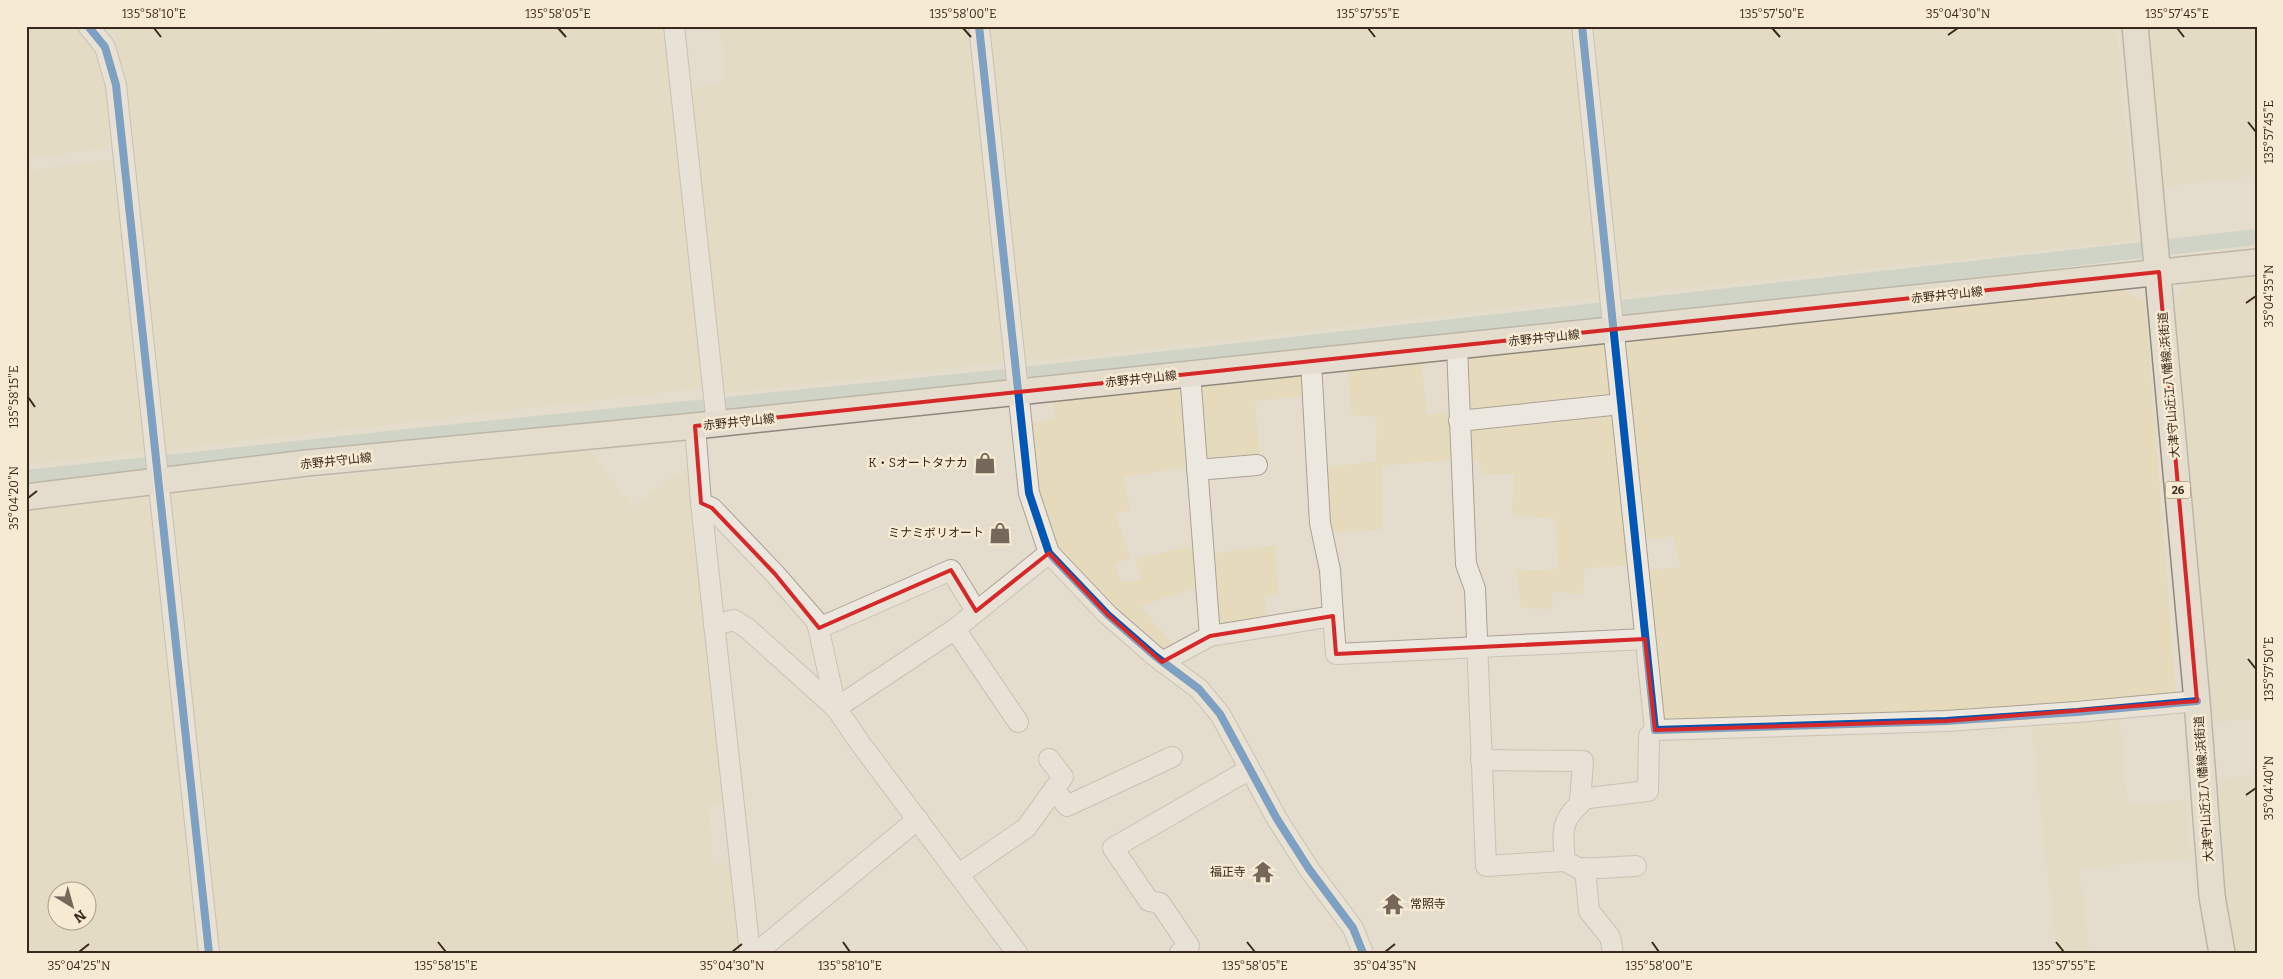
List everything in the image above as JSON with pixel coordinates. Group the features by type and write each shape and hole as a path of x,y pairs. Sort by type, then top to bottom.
{"main road":[{"name":"大津守山近江八幡線;浜街道","path":"2135,26 2197,700 2212,896 2222,953"},
{"name":"赤野井守山線","path":"26,497 307,463 1017,393 1190,373 1311,362 2257,262"}],"street":[{"path":"88,26 106,47 116,85 209,953"},
{"path":"674,26 706,425 701,502 750,953"},
{"path":"979,26 1029,492 1049,553 1108,615 1162,662 1200,688 1220,714 1277,819 1308,868 1353,928 1363,953"},
{"path":"1582,26 1655,730"},
{"path":"1457,346 1460,457 1466,564 1475,589 1486,866 1565,861 1580,868 1636,866"},
{"path":"1311,362 1320,523 1330,570 1336,654 1645,639"},
{"path":"1190,373 1210,636"},
{"path":"1459,420 1621,404"},
{"path":"1197,470 1257,465"},
{"path":"701,502 712,508 775,574 817,622 836,708"},
{"path":"836,708 955,629 1049,553"},
{"path":"819,628 951,570 976,611"},
{"path":"1162,662 1210,636 1332,616"},
{"path":"714,625 734,620 748,628 836,708 1017,953"},
{"path":"955,629 1018,722"},
{"path":"1580,799 1648,791 1649,736 1655,730 1946,721 2077,712 2197,700"},
{"path":"1054,789 1067,806 1172,757"},
{"path":"959,874 1026,828 1063,777 1049,758"},
{"path":"1481,760 1583,761 1580,804 1569,813 1562,830 1565,861"},
{"path":"1180,953 1189,946 1160,903 1149,901 1113,848 1250,769"},
{"path":"756,953 918,819"},
{"path":"1585,868 1589,911 1610,937 1612,953"}],"highlighted area":[{"path":"2159,272 2197,701 1946,721 1655,730 1645,639 1336,654 1333,616 1210,636 1162,662 1108,615 1049,553 976,611 951,570 819,628 775,574 712,508 701,503 695,426"}],"shaded area":[{"path":"26,26 81,26 101,54 114,139 105,149 26,157"},
{"path":"114,26 373,26 374,32 423,26 663,26 703,388 165,450"},
{"path":"720,26 967,26 1005,362 721,394 687,90 725,81"},
{"path":"987,26 1575,26 1604,297 1022,363"},
{"path":"1591,26 2116,26 2137,240 1619,296"},
{"path":"2143,26 2257,26 2257,175 2158,188"},
{"path":"111,160 119,165 149,451 26,465 26,171"},
{"path":"2257,229 2257,245 1818,295 26,483 26,470 426,427 1005,369"},
{"path":"2257,275 2257,718 2206,723 2174,297 2192,281"},
{"path":"2121,289 2145,301 2176,694 2052,708 1667,724 1660,715 1647,570 1681,567 1673,536 1643,541 1626,354 1629,340"},
{"path":"1598,344 1610,347 1617,398 1467,417 1462,358"},
{"path":"1421,361 1427,415 1453,410 1456,459 1382,466 1383,529 1330,533 1324,467 1376,462 1377,417 1352,415 1348,371"},
{"path":"1306,373 1309,396 1255,401 1260,457 1202,463 1196,388 1201,384"},
{"path":"1180,386 1186,395 1192,466 1123,477 1131,509 1115,515 1131,558 1114,564 1122,583 1142,579 1135,559 1196,545 1202,586 1140,606 1175,647 1161,657 1056,546 1043,516 1026,424 1055,419 1054,400"},
{"path":"1614,411 1632,565 1585,568 1583,594 1552,592 1553,609 1521,608 1517,571 1558,569 1555,519 1512,515 1514,474 1483,474 1478,460 1468,461 1468,426"},
{"path":"588,450 633,507 689,465 728,805 709,806 712,864 734,862 745,953 218,953 165,506 171,494"},
{"path":"149,496 155,510 203,953 26,953 26,508"},
{"path":"1275,545 1278,594 1264,596 1267,618 1214,628 1212,554"},
{"path":"2119,716 2128,807 2185,799 2191,857 2079,868 2090,953 2057,953 2031,724"},
{"path":"2257,775 2257,951 2232,953 2214,779"}],"cycle path":[{"path":"88,26 105,47 116,85 209,953"},
{"path":"979,26 1029,493 1049,553 1108,615 1155,656 1199,689 1220,714 1277,819 1309,869 1353,928 1363,953"},
{"path":"1582,26 1655,730 1946,721 2197,701"}],"place":[{"name":"K・Sオートタナカ","path":"985,463"},
{"name":"ミナミボリオート","path":"1000,533"},
{"name":"福正寺","path":"1263,872"},
{"name":"常照寺","path":"1393,904"}]}
